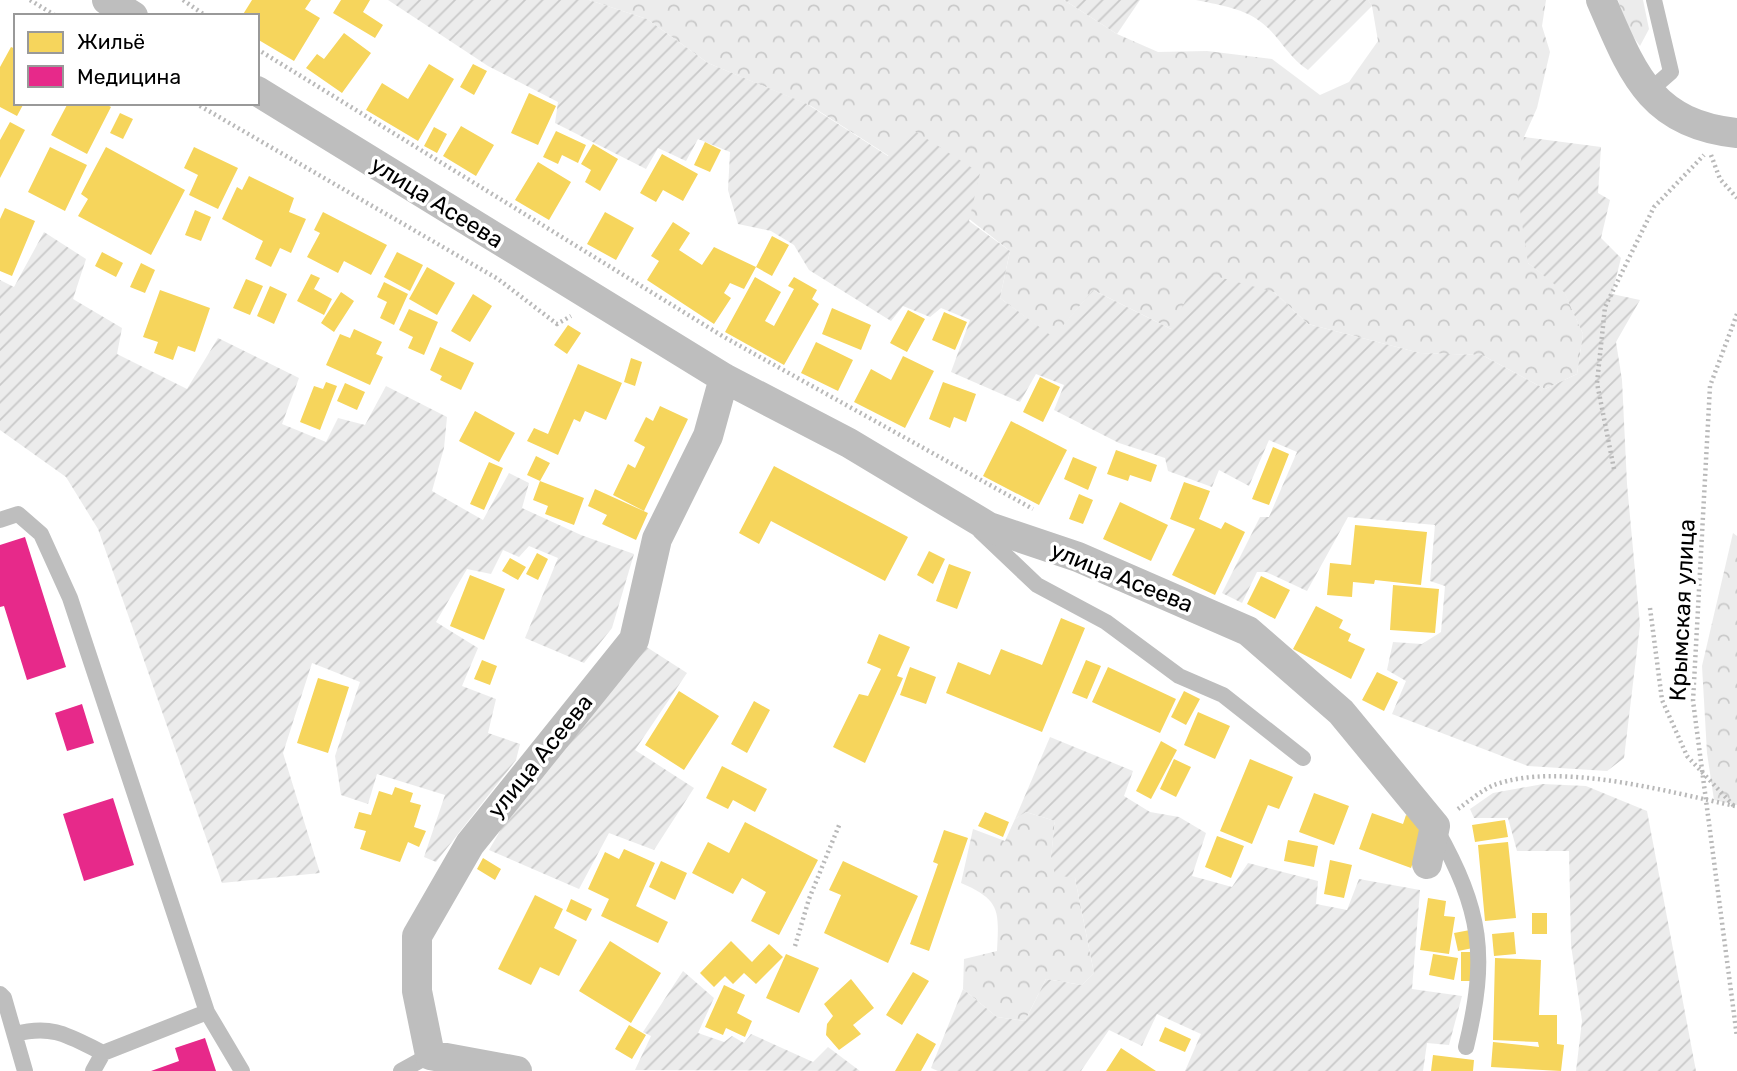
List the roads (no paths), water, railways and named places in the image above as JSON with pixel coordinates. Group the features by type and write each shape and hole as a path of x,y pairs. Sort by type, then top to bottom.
{"street":[{"path":"107,0 130,14"},
{"path":"1601,0 1629,65 1647,93 1712,131 1737,133"},
{"name":"улица Асеева","path":"259,92 724,378 849,443 989,527 1078,557 1248,631 1340,712 1435,826"},
{"name":"улица Асеева","path":"430,1055 417,991 417,936 470,844 634,640 657,540 708,436 724,378"},
{"path":"1427,864 1435,826"},
{"path":"430,1055 517,1071"}],"lane":[{"path":"1647,93 1671,72 1654,0"},
{"path":"952,505 1037,585 1106,622 1179,676 1223,695 1303,758"},
{"path":"0,520 18,514 40,534 70,598 207,1012 242,1071"},
{"path":"1435,826 1461,873 1476,917 1480,964 1476,1003 1466,1047"},
{"path":"0,994 4,998 25,1071"},
{"path":"93,1071 103,1053 207,1012"},
{"path":"15,1034 39,1028 73,1038 103,1053"},
{"path":"401,1071 430,1055"}]}
